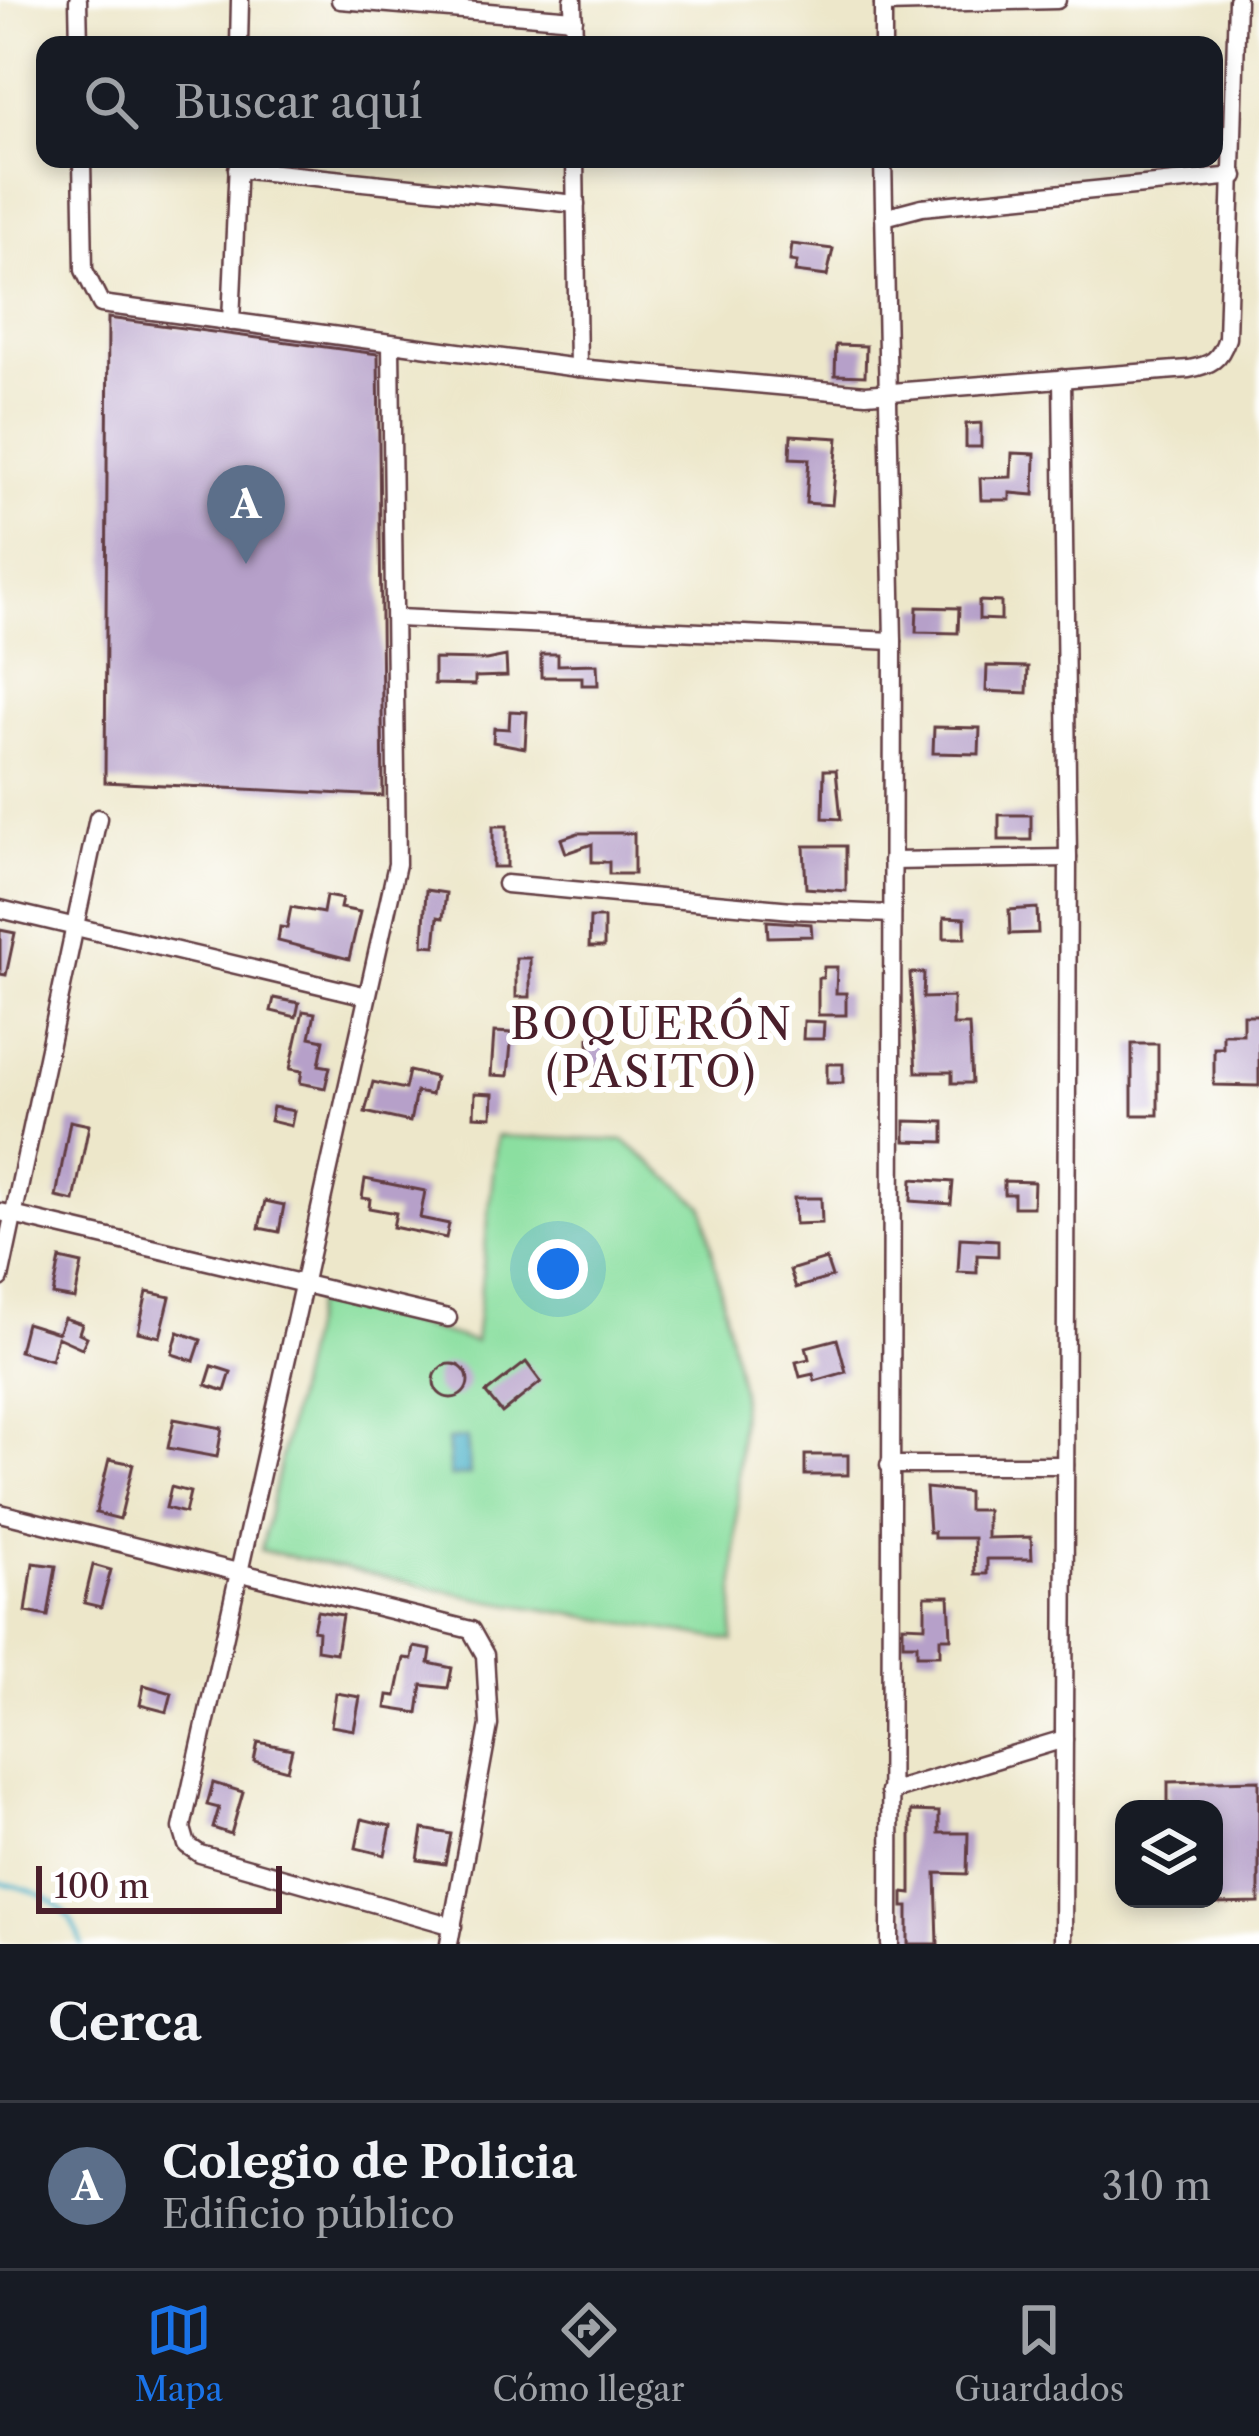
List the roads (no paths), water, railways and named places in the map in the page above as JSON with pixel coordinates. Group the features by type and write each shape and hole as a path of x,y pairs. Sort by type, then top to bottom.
{"street":[{"path":"78,0 79,36"},
{"path":"239,36 240,0"},
{"path":"340,0 573,9"},
{"path":"883,36 883,2 1057,0"},
{"path":"82,168 84,270 101,304 578,368 866,394 1189,369 1222,356 1227,338 1238,0"},
{"path":"231,322 237,168"},
{"path":"271,168 576,204"},
{"path":"575,168 578,368"},
{"path":"883,168 893,641 890,1944"},
{"path":"884,218 922,207 1235,176"},
{"path":"0,1513 239,1572 471,1630 485,1654 489,1726 451,1935 200,1854 187,1844 182,1828 239,1572 304,1283 397,864 391,344"},
{"path":"1062,378 1068,858 1063,1944"},
{"path":"397,618 893,641"},
{"path":"0,1278 7,1213 98,818"},
{"path":"892,862 1068,858"},
{"path":"506,884 792,910 892,914"},
{"path":"0,909 368,996"},
{"path":"7,1213 448,1318"},
{"path":"889,1465 1065,1465"},
{"path":"889,1792 1064,1739"}],"water":[{"path":"467,1438 470,1475 450,1477 447,1440"}],"waterway":[{"path":"0,1883 51,1901 70,1919 82,1944"}],"place":[{"name":"Colegio de Policia","path":"246,564"}],"district":[{"name":"BOQUERÓN (PASITO)","path":"652,1048"}]}
